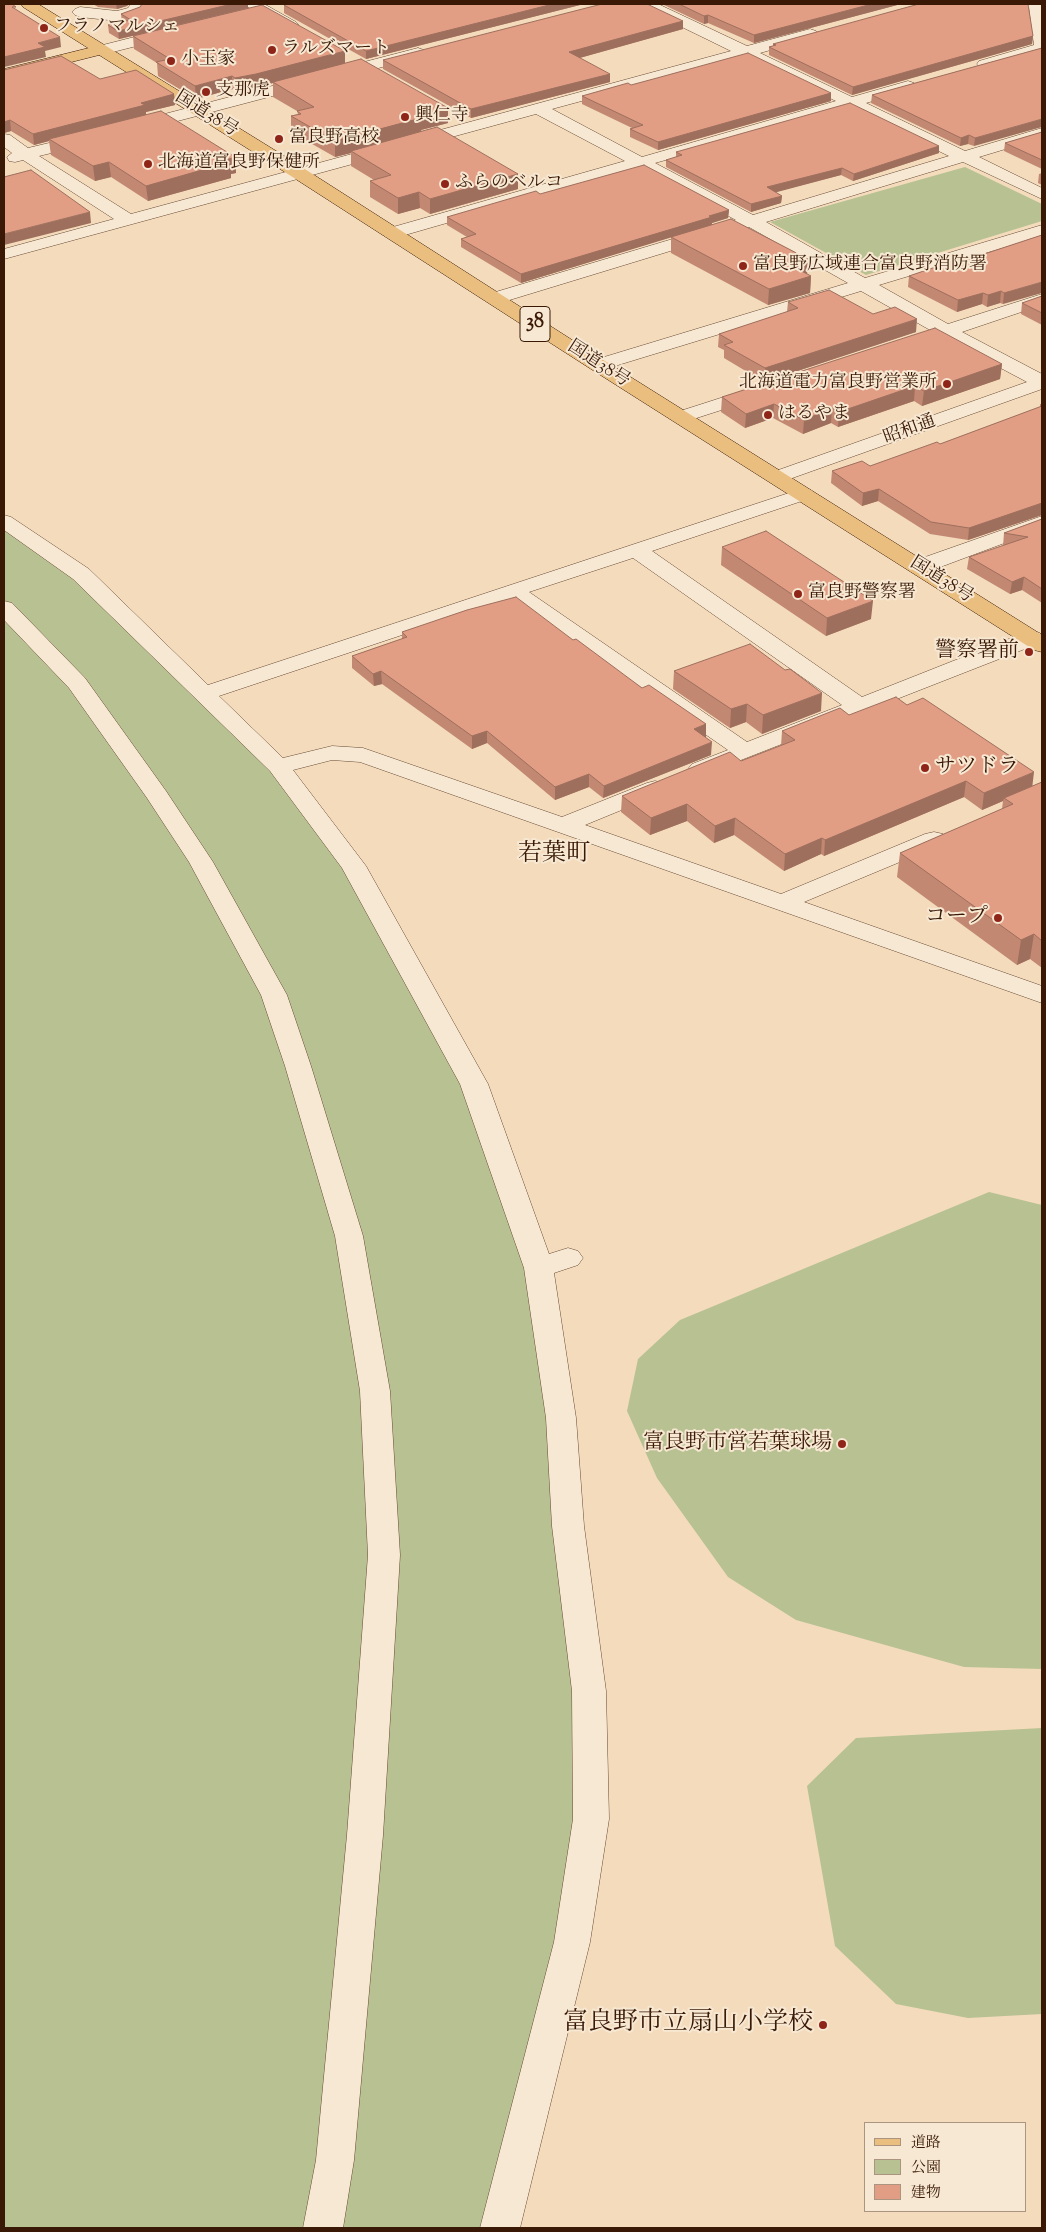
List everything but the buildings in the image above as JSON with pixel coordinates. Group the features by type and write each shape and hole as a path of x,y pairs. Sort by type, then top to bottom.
{"main road":[{"name":"国道38号","path":"28,4 300,173 598,365 1037,641"},
{"path":"4,74 101,50"}],"street":[{"path":"52,20 79,8 118,16 134,11 138,4"},
{"path":"646,4 1042,194"},
{"path":"965,70 1042,48 1037,7 1034,4"},
{"path":"239,17 259,7 290,5"},
{"path":"259,7 302,31"},
{"path":"101,50 181,31"},
{"path":"4,254 821,31"},
{"path":"122,130 430,50"},
{"path":"348,57 381,76"},
{"path":"392,233 927,80"},
{"path":"539,109 753,222 946,331 1042,382"},
{"path":"454,118 471,127"},
{"path":"496,298 753,222 1042,133"},
{"path":"4,160 103,135"},
{"path":"4,139 128,220"},
{"path":"598,365 1042,230"},
{"path":"918,340 1042,299"},
{"name":"昭和通","path":"777,477 1042,382"},
{"path":"681,417 776,386"},
{"path":"202,694 804,494"},
{"path":"4,521 81,574 278,766 354,866 474,1084 539,1268 561,1418 568,1526 589,1691 590,1818 572,1942 500,2228"},
{"path":"919,567 1042,522"},
{"path":"636,550 859,706"},
{"path":"513,591 745,751"},
{"path":"4,608 77,683 158,796 200,862 274,996 298,1066 349,1236 375,1392 384,1555 365,1836 335,2160 323,2228"},
{"path":"562,826 859,706 1037,641"},
{"path":"278,766 332,753 363,755 1042,995"},
{"path":"781,903 952,832"},
{"path":"539,1268 568,1258"}],"green space":[{"path":"965,167 1042,204 1042,221 866,275 770,222"},
{"path":"4,521 26,535 278,766 354,866 474,1084 539,1268 589,1691 572,1942 500,2228 4,2228"},
{"name":"富良野市営若葉球場","path":"989,1192 1042,1205 1042,1669 964,1667 796,1620 728,1577 657,1478 627,1411 638,1359 680,1320"},
{"path":"1042,1728 1042,2014 968,2018 896,2004 835,1946 807,1786 856,1738"}],"place":[{"name":"フラノマルシェ","path":"44,28"},
{"name":"ラルズマート","path":"272,50"},
{"name":"小玉家","path":"171,61"},
{"name":"支那虎","path":"206,92"},
{"name":"興仁寺","path":"405,117"},
{"name":"富良野高校","path":"279,139"},
{"name":"北海道富良野保健所","path":"148,164"},
{"name":"ふらのベルコ","path":"445,184"},
{"name":"富良野広域連合富良野消防署","path":"743,266"},
{"name":"北海道電力富良野営業所","path":"947,384"},
{"name":"はるやま","path":"768,415"},
{"name":"富良野警察署","path":"798,594"},
{"name":"警察署前","path":"1029,652"},
{"name":"サツドラ","path":"925,768"},
{"name":"コープ","path":"998,918"},
{"name":"富良野市営若葉球場","path":"842,1444"},
{"name":"富良野市立扇山小学校","path":"823,2025"}],"district":[{"name":"若葉町","path":"554,856"}]}
